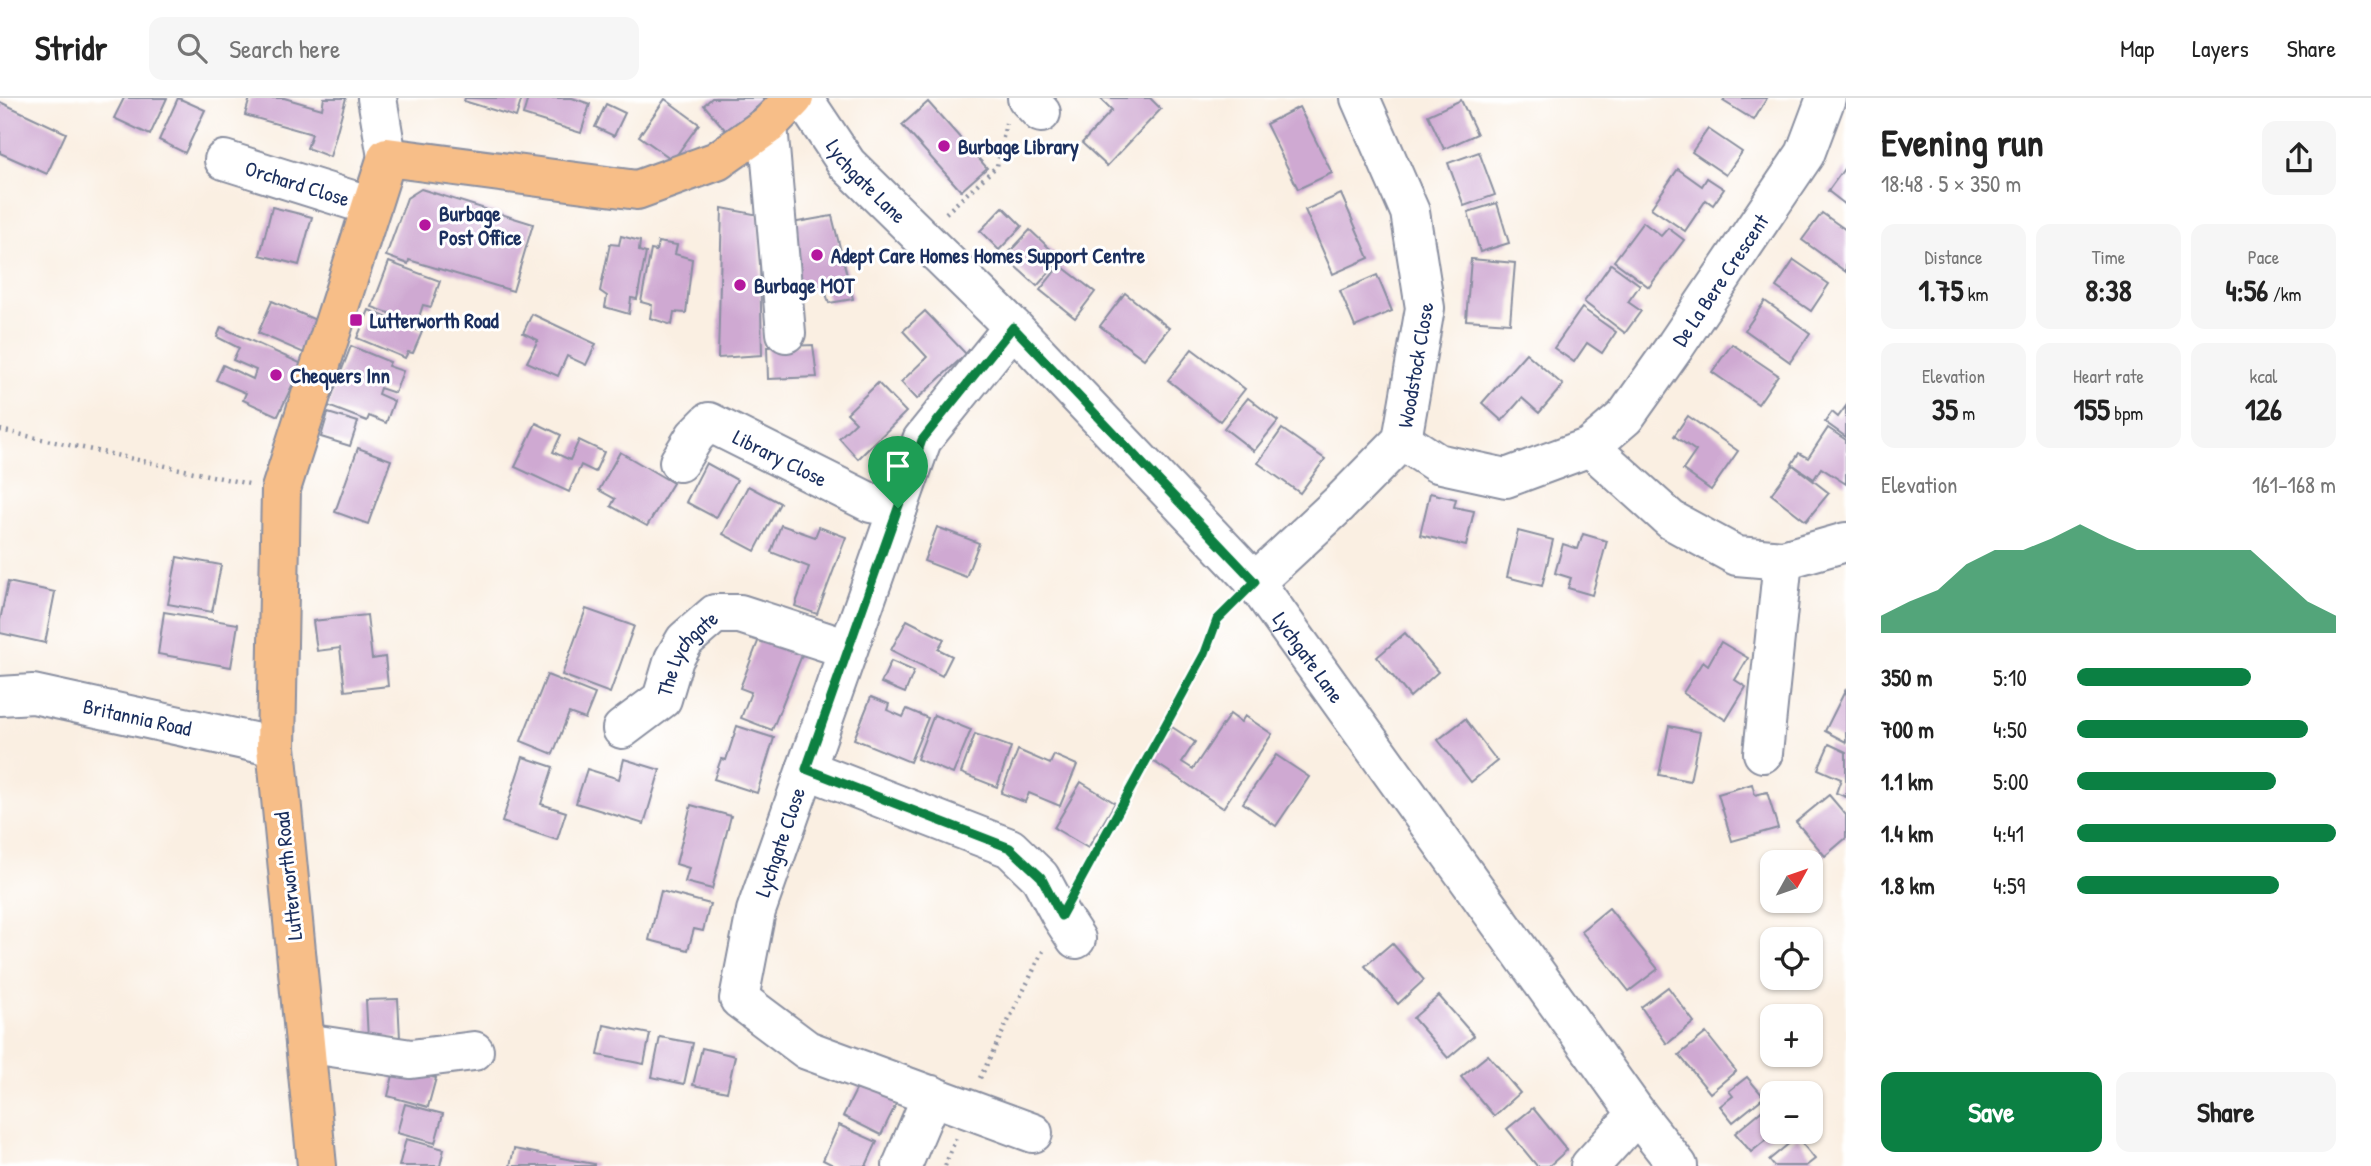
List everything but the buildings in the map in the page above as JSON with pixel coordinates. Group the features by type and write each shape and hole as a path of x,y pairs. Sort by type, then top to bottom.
{"main road":[{"path":"387,157 637,190 717,162 768,125 794,98"},
{"name":"Lutterworth Road","path":"317,1166 276,747 281,489 387,157"}],"street":[{"path":"377,98 387,157"},
{"name":"Lychgate Lane","path":"803,98 847,164 1013,327 1255,582 1637,1114 1678,1166"},
{"name":"Woodstock Close","path":"1255,582 1339,504 1402,440 1425,308 1410,212 1360,98"},
{"name":"De La Bere Crescent","path":"1402,440 1437,463 1506,478 1590,447 1625,417 1676,345 1805,154 1826,98"},
{"path":"768,125 786,333"},
{"name":"Orchard Close","path":"224,160 371,206"},
{"name":"Lychgate Close","path":"1013,327 922,440 756,911 739,999 807,1050 1033,1133"},
{"name":"Library Close","path":"679,462 695,436 709,422 871,503 898,508"},
{"path":"1590,447 1671,520 1737,556 1783,560 1846,542"},
{"path":"1763,753 1783,560"},
{"name":"The Lychgate","path":"622,729 662,699 674,659 685,640 715,614 740,614 848,649"},
{"name":"Britannia Road","path":"0,696 33,694 276,747"},
{"path":"806,769 1010,848 1041,877 1069,927"},
{"path":"305,1043 411,1059 474,1051"},
{"path":"902,1166 949,1102"},
{"path":"1591,1166 1637,1114"}],"path":[{"path":"921,237 997,166 1025,107"},
{"path":"0,430 245,484 281,489"},
{"path":"945,1166 949,1102 1069,927 1205,653 1217,620 1255,582"}],"place":[{"name":"Burbage Library","path":"944,146"},
{"name":"Burbage Post Office","path":"425,225"},
{"name":"Adept Care Homes Homes Support Centre","path":"817,255"},
{"name":"Burbage MOT","path":"740,285"},
{"name":"Lutterworth Road","path":"356,320"},
{"name":"Chequers Inn","path":"276,375"}],"route":[{"path":"1013,327 1255,582 1217,620 1205,653 1061,916 1041,877 1010,848 806,769 898,508 922,440 1013,327"}]}
